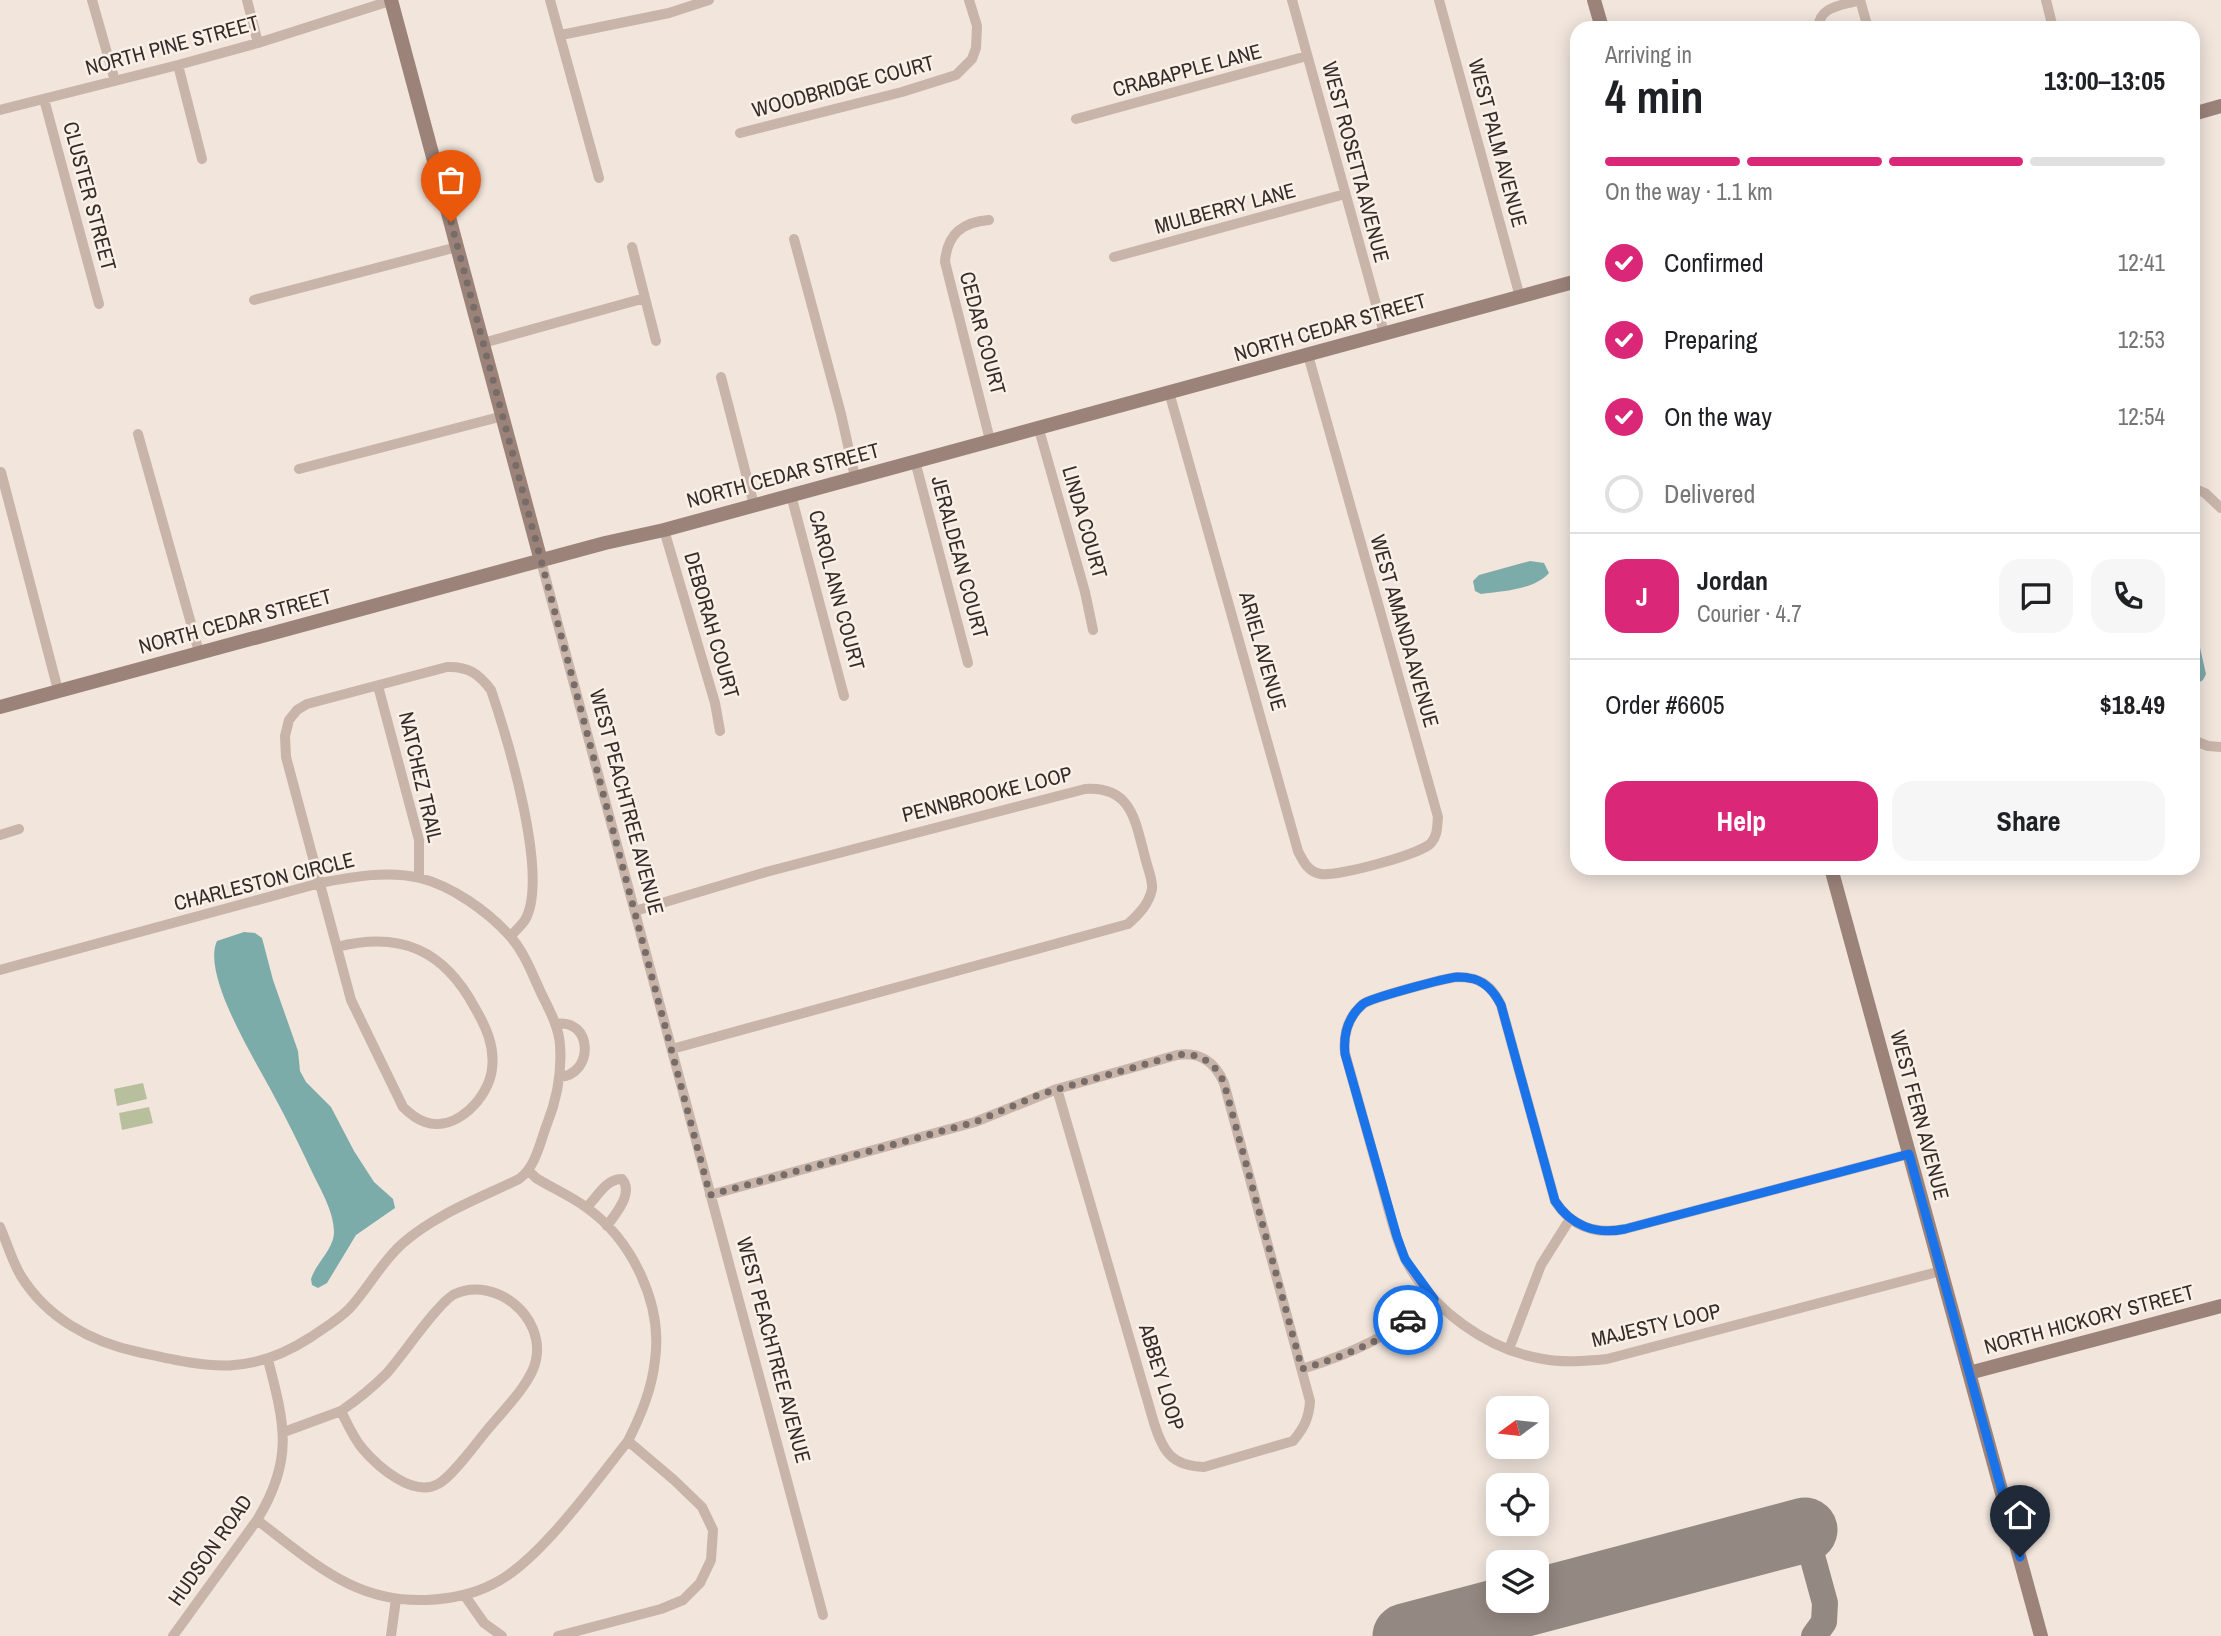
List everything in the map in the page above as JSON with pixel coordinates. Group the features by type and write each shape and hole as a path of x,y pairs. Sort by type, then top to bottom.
{"street":[{"path":"92,0 115,81"},
{"path":"247,0 258,43"},
{"name":"NORTH PINE STREET","path":"0,110 258,43 392,0"},
{"name":"WEST PEACHTREE AVENUE","path":"392,0 823,1615"},
{"path":"550,0 599,178"},
{"path":"561,36 579,30 669,13 709,0"},
{"name":"WOODBRIDGE COURT","path":"740,133 902,92 956,75 972,59 976,48 977,26 969,0"},
{"name":"WEST ROSETTA AVENUE","path":"1292,0 1384,333"},
{"name":"WEST PALM AVENUE","path":"1439,0 1520,297"},
{"path":"1594,0 1600,21"},
{"path":"1819,21 1826,10 1860,0 1866,21"},
{"path":"2046,0 2051,21"},
{"name":"CRABAPPLE LANE","path":"1076,119 1307,57"},
{"path":"178,65 202,159"},
{"name":"CLUSTER STREET","path":"44,99 99,304"},
{"path":"2200,112 2221,106"},
{"name":"MULBERRY LANE","path":"1114,257 1345,194"},
{"name":"CEDAR COURT","path":"989,220 958,228 950,240 945,262 990,440"},
{"path":"794,239 855,477"},
{"path":"254,300 457,247"},
{"path":"632,247 656,341"},
{"name":"NORTH CEDAR STREET","path":"0,707 664,530 1570,283"},
{"path":"483,343 645,298"},
{"name":"WEST AMANDA AVENUE","path":"1308,355 1438,817 1436,836 1430,845 1421,851 1360,867"},
{"path":"721,377 754,505"},
{"name":"ARIEL AVENUE","path":"1169,392 1298,851 1312,871 1322,874 1360,867"},
{"path":"299,469 503,416"},
{"name":"LINDA COURT","path":"1038,426 1085,592 1093,630"},
{"path":"138,434 199,652"},
{"name":"JERALDEAN COURT","path":"915,461 968,663"},
{"path":"1,472 58,690"},
{"path":"2200,491 2220,503"},
{"name":"CAROL ANN COURT","path":"791,495 844,696"},
{"name":"DEBORAH COURT","path":"664,530 708,678 720,731"},
{"path":"337,947 384,940 417,949 443,964 459,981 487,1030 492,1048 492,1071 483,1095 470,1110 446,1123 427,1123 412,1116 403,1107 351,1000 286,757 285,736 289,720 297,710 307,704 457,666 470,669 481,677 491,690 523,809 533,872 531,900 525,919 511,936"},
{"name":"NATCHEZ TRAIL","path":"378,686 419,840 419,878"},
{"path":"2200,743 2221,747"},
{"name":"PENNBROOKE LOOP","path":"635,911 766,872 1085,789 1102,788 1116,794 1130,810 1137,829 1152,887 1140,913 1128,924 672,1049"},
{"path":"0,835 19,829"},
{"name":"WEST FERN AVENUE","path":"1833,875 2041,1636"},
{"name":"CHARLESTON CIRCLE","path":"0,970 357,876 419,878 437,884 466,900 511,936 529,967 555,1024 560,1044 555,1104 529,1171"},
{"name":"MAJESTY LOOP","path":"1570,1219 1561,1210 1552,1192 1506,1021 1494,992 1473,978 1457,977 1366,1001 1350,1019 1346,1030 1345,1054 1405,1259 1434,1299 1460,1322 1509,1349 1542,1359 1575,1362 1607,1359 1941,1271"},
{"path":"555,1024 572,1025 584,1038 585,1054 581,1064 573,1073 559,1077"},
{"name":"ABBEY LOOP","path":"710,1195 975,1122 1057,1089 1184,1054 1203,1058 1218,1070 1310,1401 1310,1416 1293,1441 1205,1467 1190,1467 1167,1453 1154,1423 1057,1089"},
{"path":"1509,1349 1541,1265 1570,1219 1586,1228 1612,1231 1909,1154"},
{"path":"0,1214 2,1232 20,1275 49,1309 92,1339 118,1348 202,1366 268,1360 299,1345 333,1323 350,1308 387,1257 420,1229 519,1179 529,1171 536,1178 587,1208 607,1226 624,1247 640,1274 652,1306 656,1328 656,1357 645,1406 628,1441 551,1535 522,1565 496,1583 465,1596 427,1600 396,1599 376,1595 347,1583 316,1564 257,1520"},
{"path":"587,1208 608,1183 614,1179 622,1179 627,1185 627,1193 607,1226"},
{"path":"284,1432 341,1411 360,1398 386,1373 451,1295 475,1288 491,1290 518,1307 532,1322 538,1339 537,1358 532,1373 491,1426 438,1485 407,1485 393,1476 362,1448 341,1411"},
{"path":"1302,1369 1356,1350 1378,1339 1402,1325 1434,1299"},
{"name":"NORTH HICKORY STREET","path":"1969,1373 2221,1306"},
{"name":"HUDSON ROAD","path":"173,1636 257,1520 268,1503 278,1478 284,1432 268,1360"},
{"path":"558,1636 661,1609 683,1600 700,1583 711,1560 713,1530 702,1507 674,1479 628,1441"},
{"path":"465,1596 484,1623 502,1636"},
{"path":"391,1636 396,1599"}],"green space":[{"path":"143,1083 147,1099 117,1106 114,1089"},
{"path":"149,1107 153,1123 122,1130 119,1113"}],"water":[{"path":"1530,561 1544,563 1549,573 1535,583 1517,589 1481,594 1475,591 1473,581 1479,575"},
{"path":"2200,648 2206,674 2200,682"},
{"path":"244,932 255,933 262,938 273,980 298,1051 300,1071 306,1082 331,1107 354,1151 374,1182 393,1199 395,1208 356,1235 327,1283 318,1288 312,1285 311,1279 333,1238 330,1210 233,1019 217,975 214,956 217,941"}],"taxiway":[{"path":"1805,1530 1825,1603 1824,1622 1814,1636"}],"runway":[{"path":"1405,1636 1805,1530"}],"way so far":[{"path":"451,222 710,1195 975,1122 1057,1089 1177,1055 1194,1054 1212,1063 1224,1083 1302,1369 1356,1350 1408,1320"}],"route":[{"path":"1408,1320 1434,1299 1405,1259 1397,1237 1345,1054 1346,1030 1350,1019 1366,1001 1457,977 1473,978 1494,992 1501,1005 1555,1201 1570,1219 1586,1228 1598,1231 1625,1229 1909,1154 2020,1557"}]}
